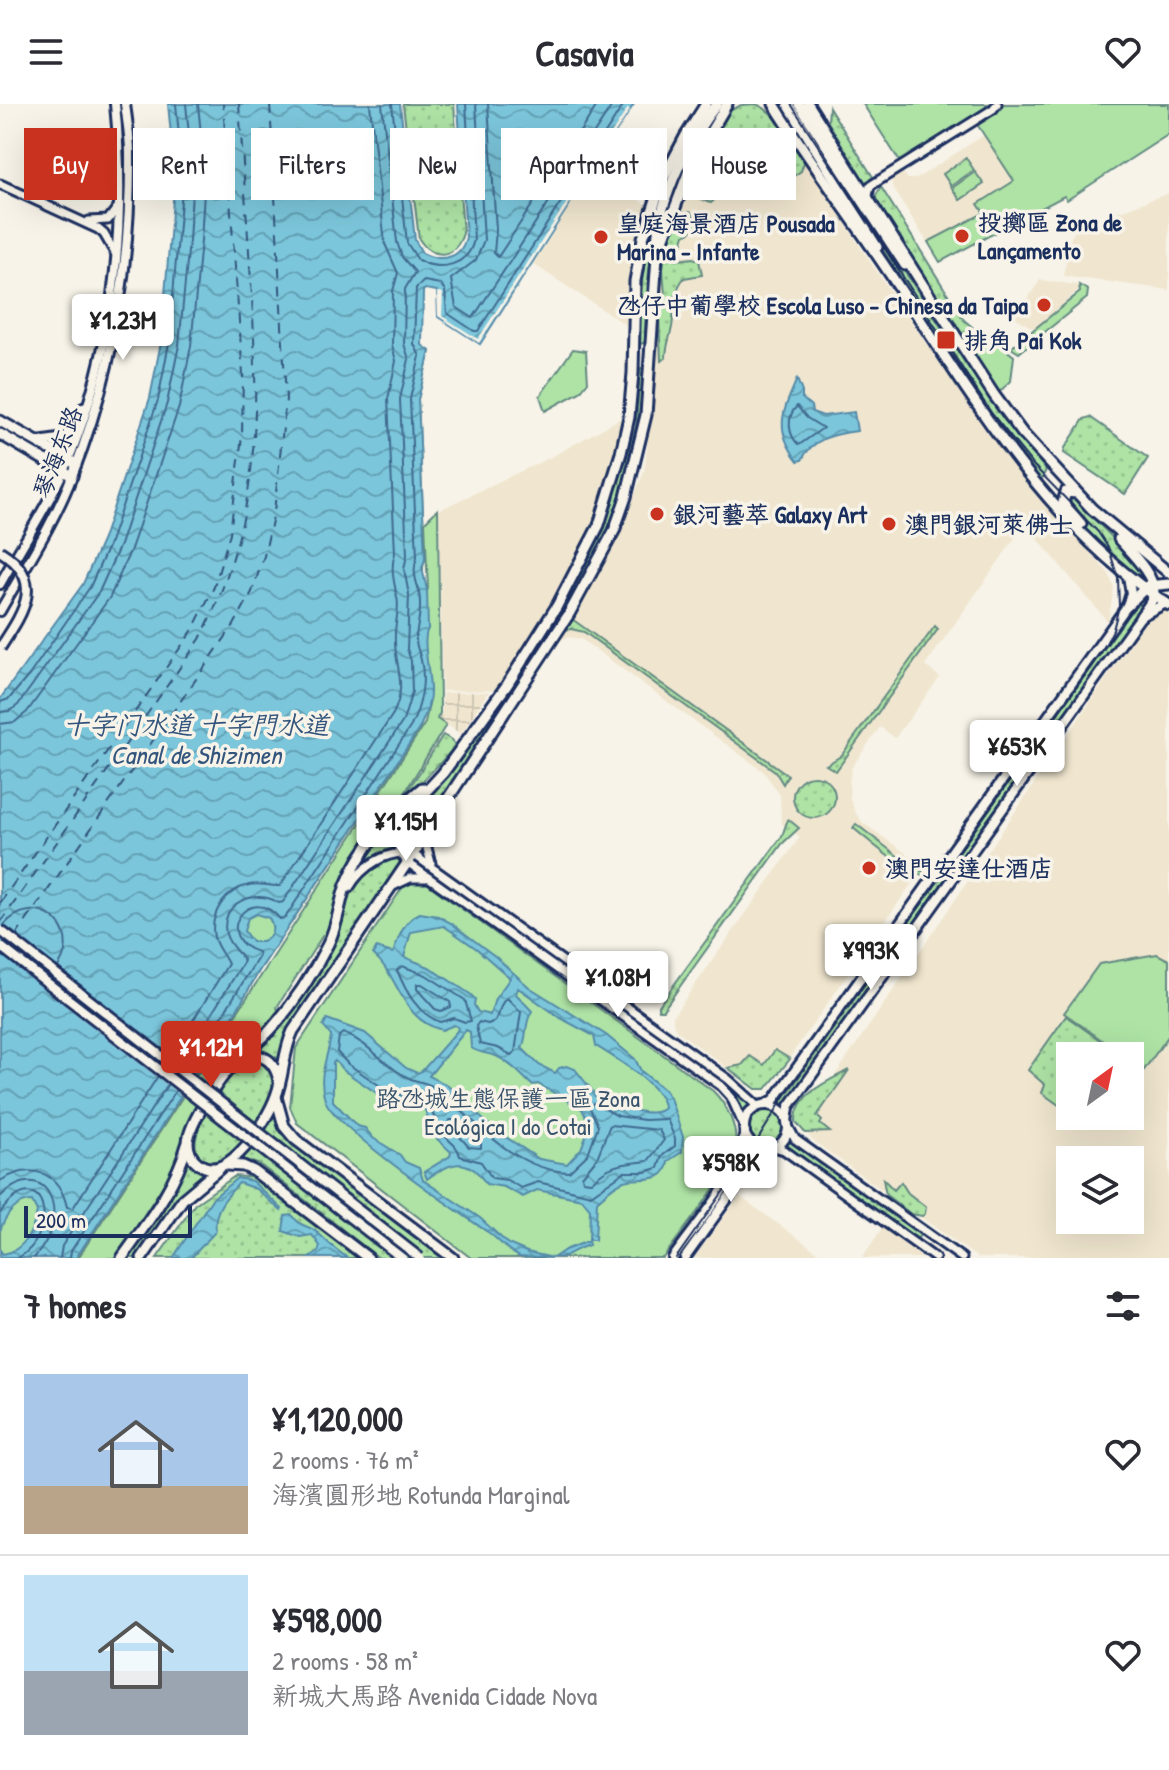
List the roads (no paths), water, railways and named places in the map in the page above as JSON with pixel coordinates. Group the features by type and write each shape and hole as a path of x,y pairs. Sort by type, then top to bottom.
{"main road":[{"name":"琴海东路","path":"0,584 70,467 104,340 119,206 115,104"},
{"name":"琴海东路","path":"0,611 42,538 102,382 128,238 130,150 125,104"},
{"path":"445,803 422,825 415,825 409,820 408,809 448,766 507,685 557,606 590,544 608,501 629,417 635,281 652,208 677,151 706,104"},
{"path":"771,104 986,416 1042,489 1128,577 1150,589 1167,604 1141,616"},
{"path":"788,104 890,266 898,285"},
{"path":"799,104 900,258 921,284"},
{"path":"808,104 921,284 1009,415 1105,521 1169,573"},
{"path":"143,1256 183,1199 246,1145 276,1097 293,1031 388,890 407,856 431,828 551,642 608,544 631,478 646,415 658,229 663,207 690,146 724,105"},
{"path":"657,256 691,165 724,105"},
{"path":"634,344 641,348 651,340"},
{"path":"633,373 640,365 650,364"},
{"path":"36,442 65,438 82,409 87,406"},
{"path":"0,421 70,467"},
{"path":"0,434 70,467"},
{"path":"1078,494 1066,492 1063,503 1083,526 1090,541"},
{"path":"1105,521 1150,589"},
{"path":"0,551 11,558 23,573 27,596 21,615 0,648"},
{"path":"1127,606 1131,593 1128,577"},
{"path":"673,1258 734,1171 741,1153 748,1114 774,1100 1127,606 1150,589 1169,584"},
{"path":"685,1258 758,1156 784,1138 789,1107 1141,616 1150,589"},
{"path":"123,1258 177,1171 188,1138 214,1090 285,1012 327,948 356,867 392,814 448,766"},
{"path":"0,930 420,1258"},
{"path":"0,946 402,1258"},
{"path":"237,1062 244,1057 260,1056 274,1065 279,1081"},
{"path":"276,1097 284,1126 295,1139 453,1258"},
{"path":"761,1106 781,1111 787,1123"},
{"path":"744,1129 751,1142 771,1148"},
{"path":"188,1138 188,1146 196,1162 211,1169 243,1166 254,1171 368,1258"}],"street":[{"path":"869,198 867,192 870,186 995,106"},
{"path":"0,184 83,221 104,234 115,253"},
{"path":"83,221 108,220 119,206"},
{"path":"408,809 396,829 407,856 432,880 721,1086 731,1097 744,1129"},
{"path":"431,828 427,854 434,868"},
{"path":"342,900 353,880 365,868 407,856 434,868 728,1079 761,1106"},
{"path":"388,890 410,878 432,880"},
{"path":"787,1123 795,1139 962,1258"},
{"path":"771,1148 784,1150 935,1258"},
{"path":"920,1247 921,1239 929,1234"}],"water":[{"name":"十字门水道 十字門水道 Canal de Shizimen","path":"168,104 400,104 403,128 390,128 390,200 411,200 415,240 422,253 443,258 455,255 466,237 464,200 485,200 485,128 459,128 458,104 634,104 619,128 501,128 501,200 572,200 480,344 438,317 437,291 423,291 422,345 430,351 418,399 425,559 422,568 427,590 426,641 430,693 419,729 259,971 76,1258 0,1258 0,1250 3,1254 17,1249 27,1238 37,1211 32,1201 21,1204 8,1215 0,1231 0,699 83,584 103,539 150,398 161,342 173,200 235,200 235,128 170,128","holes":["256,914 269,918 271,935 262,942 252,942 244,931 248,918"]},
{"path":"797,379 802,398 811,406 812,412 823,416 854,412 857,431 825,438 798,461 785,439 783,429 785,411"},
{"path":"420,913 438,916 451,923 529,987 606,1035 635,1059 641,1071 665,1090 670,1098 683,1137 682,1152 668,1161 666,1169 657,1177 624,1181 597,1201 595,1240 589,1240 590,1209 582,1199 537,1190 523,1197 504,1187 486,1184 473,1169 459,1164 444,1168 427,1179 424,1172 450,1156 451,1152 434,1136 425,1110 408,1099 397,1107 343,1070 335,1061 333,1101 357,1126 365,1128 373,1138 400,1155 405,1162 419,1168 423,1180 480,1218 508,1244 551,1258 515,1255 372,1148 334,1113 325,1100 323,1075 331,1036 323,1026 327,1019 365,1033 406,1068 417,1073 457,1031 458,1027 454,1025 442,1030 417,1017 390,974 373,954 376,948 393,953 402,930 409,920","holes":["444,926 510,978 495,999 490,1015 478,1012 475,999 470,994 429,967 404,957 411,932","518,988 562,1019 594,1036 596,1046 656,1091 664,1108 652,1113 638,1111 630,1109 628,1101 620,1108 594,1093 575,1069 566,1066 555,1073 539,1065 522,1048 532,1011 516,994","466,1030 470,1032 471,1048 496,1056 532,1085 538,1084 582,1109 590,1125 581,1149 567,1164 539,1159 492,1128 447,1085 429,1076"]},
{"path":"237,1178 252,1181 281,1211 256,1189 239,1183 219,1210 216,1231 191,1258 173,1258 212,1199"},
{"path":"292,1215 348,1258 309,1258 318,1252 320,1246 312,1235 300,1237 283,1231 285,1216"},
{"path":"588,1241 589,1245 554,1258 565,1250"}],"tram line":[{"path":"676,1258 742,1165 788,1091 1101,653 1113,630 1119,606 1118,578 1109,549 1098,532 1033,465 992,414 791,104"}],"place":[{"name":"投擲區 Zona de Lançamento","path":"962,236"},
{"name":"皇庭海景酒店 Pousada Marina - Infante","path":"601,237"},
{"name":"氹仔中葡學校 Escola Luso - Chinesa da Taipa","path":"1044,305"},
{"name":"排角 Pai Kok","path":"946,340"},
{"name":"銀河藝萃 Galaxy Art","path":"657,514"},
{"name":"澳門銀河萊佛士","path":"889,524"},
{"name":"澳門安達仕酒店","path":"869,868"}],"park label":[{"name":"路氹城生態保護一區 Zona Ecológica I do Cotai","path":"508,1112"}]}
